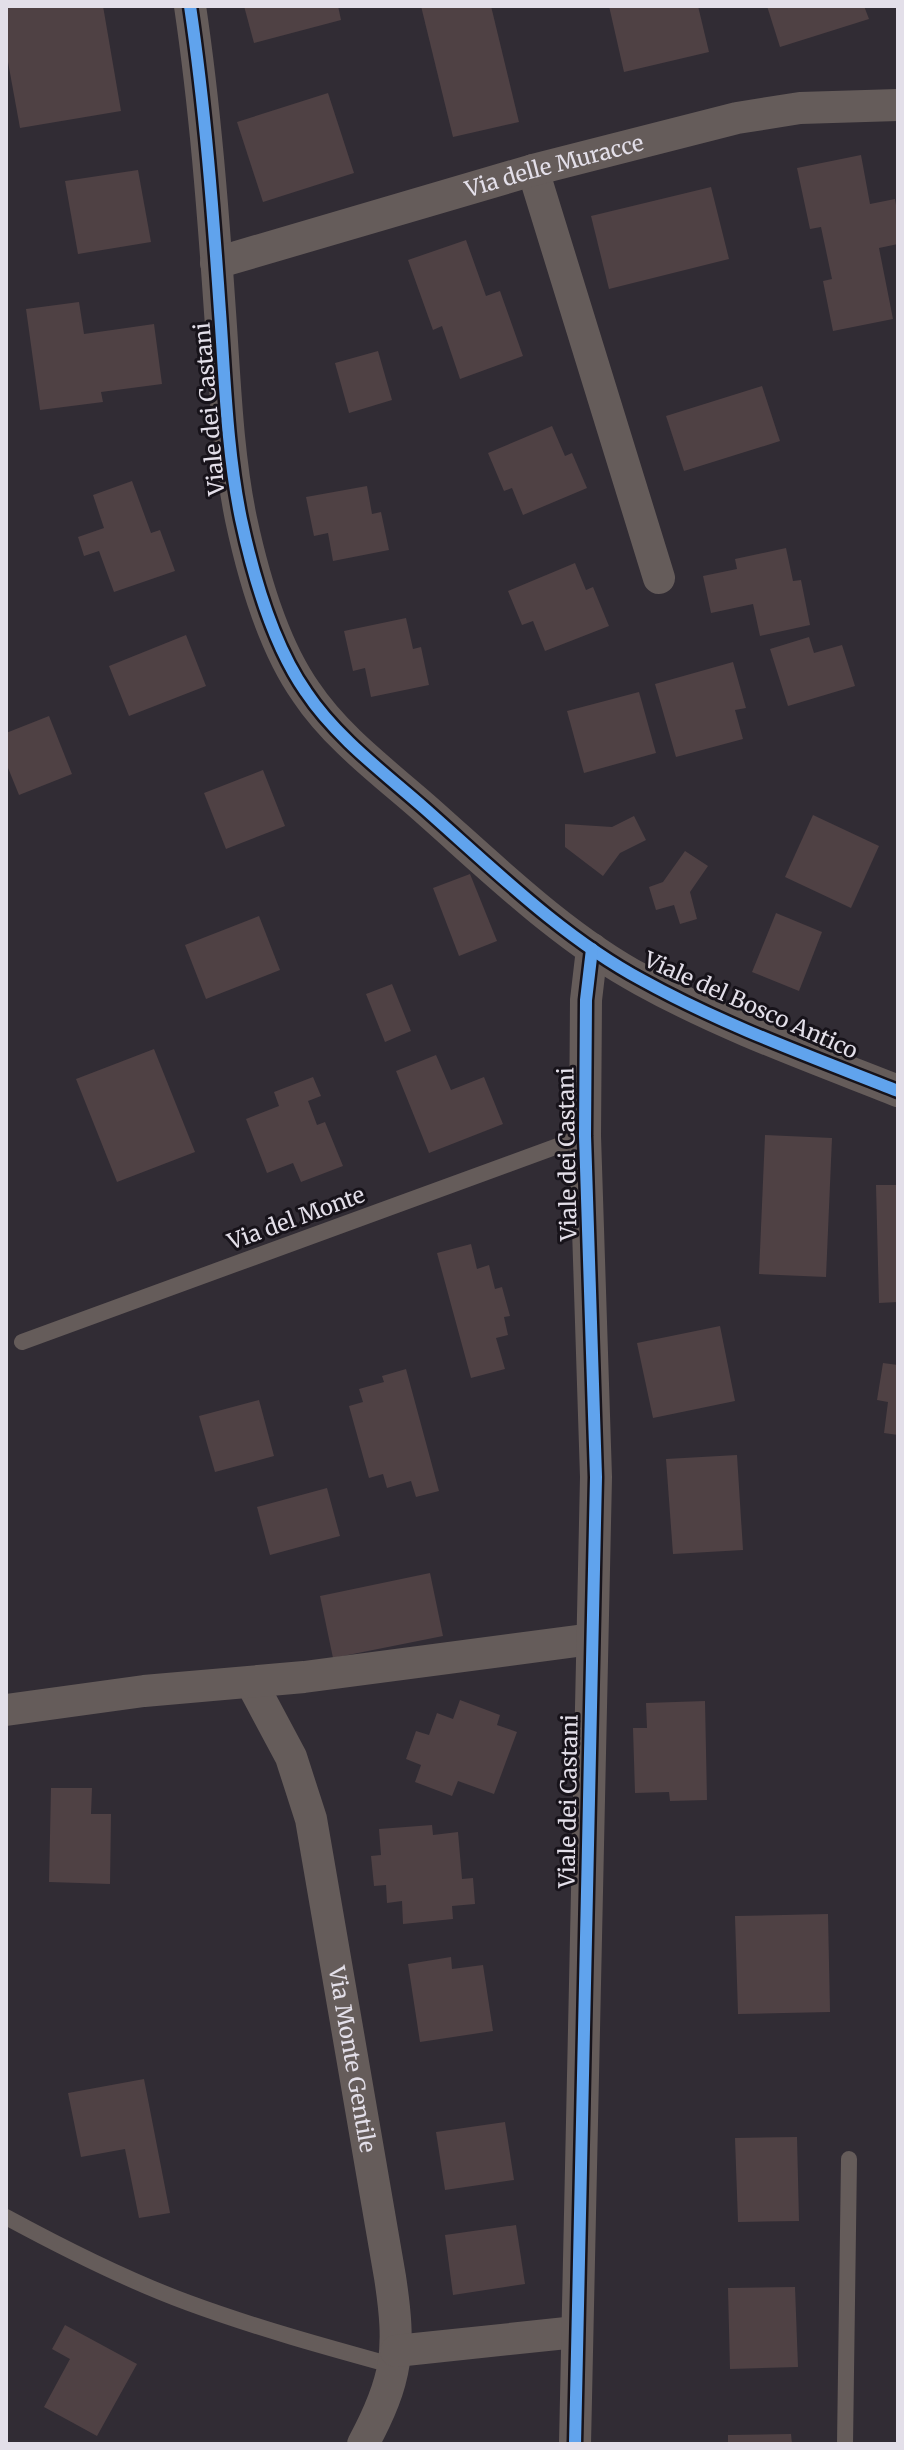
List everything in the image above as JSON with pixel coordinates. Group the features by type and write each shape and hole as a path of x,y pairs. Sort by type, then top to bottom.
{"street":[{"name":"Viale dei Castani","path":"190,6 216,263 232,470 256,580 289,663 305,692 347,738 495,870 592,949 586,1000 585,1136 596,1477 575,2444"},
{"name":"Via delle Muracce","path":"216,263 533,170 757,114 800,108 898,105"},
{"path":"533,170 659,578"},
{"name":"Viale del Bosco Antico","path":"592,949 641,980 738,1026 898,1091"},
{"path":"6,1710 144,1691 304,1677 592,1639"},
{"name":"Via Monte Gentile","path":"251,1682 291,1757 316,1840 390,2277 395,2358 382,2408 363,2444"},
{"path":"395,2358 576,2332"}],"lane":[{"name":"Via del Monte","path":"22,1342 585,1136"},
{"path":"845,2444 849,2159"},
{"path":"6,2217 187,2303 294,2338 395,2358"}],"building":[{"path":"6,6 103,6 121,111 20,128 6,51"},
{"path":"244,6 338,6 341,20 254,43"},
{"path":"421,6 491,6 519,122 453,137"},
{"path":"609,6 698,6 709,52 624,72"},
{"path":"767,6 864,6 869,19 780,47"},
{"path":"328,93 354,173 263,202 237,122"},
{"path":"861,155 870,204 895,199 898,244 879,248 893,319 833,331 823,281 832,279 821,227 810,229 797,168"},
{"path":"138,170 151,242 78,254 65,181"},
{"path":"711,187 729,259 609,289 591,216"},
{"path":"466,240 486,296 500,291 523,356 460,379 442,326 433,330 408,260"},
{"path":"79,302 84,334 154,324 162,384 101,392 103,402 40,410 26,309"},
{"path":"378,351 392,400 349,413 335,363"},
{"path":"762,386 780,441 684,471 666,416"},
{"path":"552,426 565,456 572,453 587,488 523,515 512,488 504,491 488,453"},
{"path":"132,481 151,533 160,530 175,571 114,592 99,551 84,556 78,537 104,528 93,495"},
{"path":"367,486 372,514 381,512 389,550 333,561 328,533 314,536 306,497"},
{"path":"786,548 793,581 801,580 810,625 760,636 753,604 711,613 703,576 737,569 735,559"},
{"path":"575,563 586,590 593,587 609,626 545,651 533,621 522,625 508,591"},
{"path":"406,618 413,649 421,647 429,685 371,697 365,668 353,671 344,631"},
{"path":"186,635 206,686 129,716 109,666"},
{"path":"809,637 814,653 842,645 855,686 788,706 770,649"},
{"path":"733,662 746,708 735,710 743,739 676,757 655,684"},
{"path":"639,692 656,753 584,773 567,711"},
{"path":"49,716 72,774 19,795 6,763 6,733"},
{"path":"263,770 285,826 226,849 204,793"},
{"path":"813,815 879,846 851,908 785,877"},
{"path":"634,816 646,840 620,853 603,876 565,847 565,824 612,827"},
{"path":"685,851 708,866 690,892 697,919 680,924 674,905 656,910 649,887 663,882"},
{"path":"470,874 497,941 459,956 433,888"},
{"path":"776,913 822,932 799,991 752,972"},
{"path":"259,916 280,970 206,999 185,945"},
{"path":"392,984 411,1031 385,1042 366,994"},
{"path":"154,1049 195,1152 117,1182 76,1079"},
{"path":"436,1055 451,1090 484,1077 503,1124 429,1153 396,1071"},
{"path":"313,1077 321,1096 308,1101 317,1125 325,1122 343,1166 301,1182 293,1163 267,1173 246,1119 279,1106 274,1092"},
{"path":"765,1135 832,1138 826,1277 759,1274"},
{"path":"876,1185 898,1185 898,1302 879,1303"},
{"path":"471,1244 477,1269 489,1265 495,1289 502,1287 510,1316 504,1317 508,1335 496,1338 505,1369 471,1378 437,1253"},
{"path":"720,1326 735,1401 653,1418 637,1343"},
{"path":"883,1363 898,1365 898,1435 884,1433 888,1402 877,1400"},
{"path":"406,1369 439,1491 416,1497 411,1481 387,1488 383,1474 369,1478 349,1406 363,1402 359,1389 384,1382 382,1376"},
{"path":"259,1400 274,1456 215,1472 199,1416"},
{"path":"737,1455 743,1550 673,1554 666,1459"},
{"path":"327,1488 340,1536 270,1555 257,1507"},
{"path":"430,1573 443,1636 333,1658 320,1596"},
{"path":"460,1700 500,1715 497,1725 517,1732 494,1794 458,1781 452,1796 415,1782 421,1765 406,1759 416,1731 429,1735 437,1713 453,1719"},
{"path":"705,1701 707,1800 670,1801 669,1792 635,1793 633,1728 647,1728 646,1703"},
{"path":"51,1788 92,1788 91,1814 111,1814 110,1884 49,1882"},
{"path":"432,1825 433,1835 458,1832 462,1879 473,1878 475,1904 452,1906 453,1919 403,1924 402,1901 387,1903 386,1885 374,1886 371,1856 381,1855 379,1829"},
{"path":"828,1914 830,2012 738,2014 735,1916"},
{"path":"451,1957 452,1969 483,1965 493,2031 420,2042 408,1964"},
{"path":"144,2079 170,2213 139,2218 125,2149 81,2157 68,2093"},
{"path":"505,2122 514,2180 445,2190 436,2132"},
{"path":"797,2137 799,2221 738,2222 735,2138"},
{"path":"516,2225 525,2284 453,2295 445,2235"},
{"path":"795,2287 798,2367 730,2369 728,2288"},
{"path":"65,2325 137,2364 97,2436 44,2407 70,2359 52,2349"},
{"path":"791,2434 792,2444 728,2444 728,2435"}],"cycle path":[{"path":"190,6 208,159 227,416 236,493 266,609 284,653 306,692 331,724 361,753 528,900 584,944 642,980 704,1012 898,1091"},
{"path":"575,2444 596,1477 585,1136 586,1000 592,949"}]}
